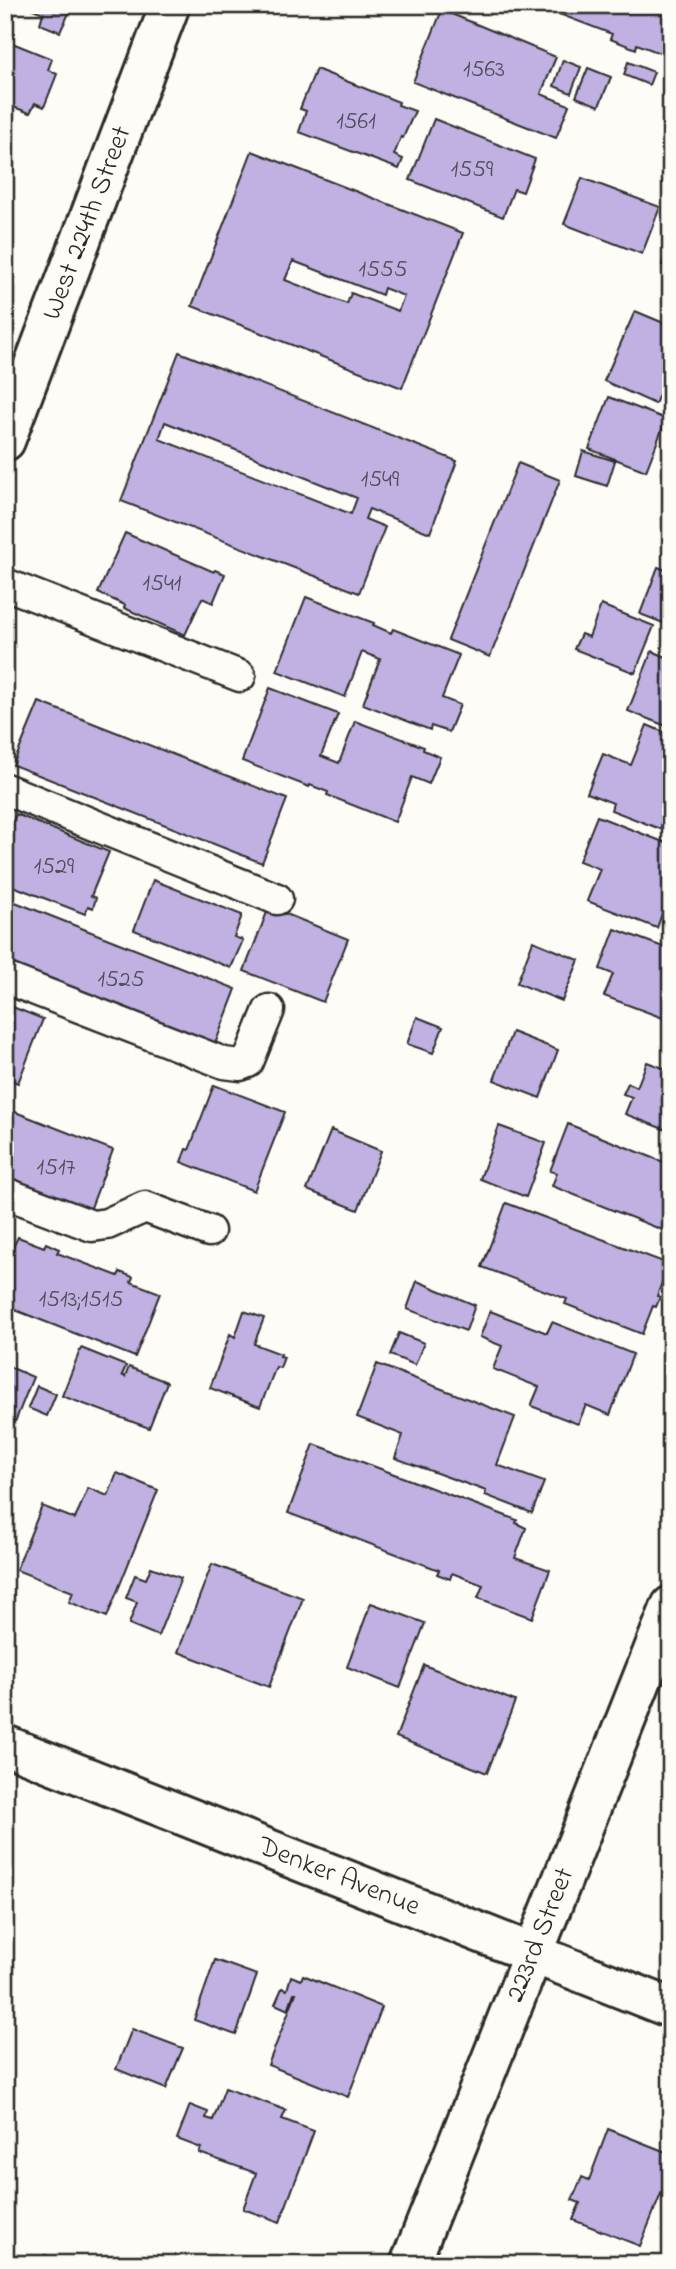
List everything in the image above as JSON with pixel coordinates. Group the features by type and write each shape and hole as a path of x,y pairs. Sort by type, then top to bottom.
{"street":[{"name":"West 224th Street","path":"7,432 170,5"},
{"name":"223rd Street","path":"410,2264 671,1606"},
{"name":"Denker Avenue","path":"5,1745 671,2008"}],"lane":[{"path":"5,584 240,677"},
{"path":"5,789 277,899"},
{"path":"5,978 224,1063 240,1065 248,1062 269,1010"},
{"path":"5,1193 92,1226 107,1224 145,1207 209,1231"}],"building":[{"path":"23,5 73,5 60,32 40,24 43,13"},
{"path":"562,5 671,5 670,57 637,44 636,49 610,39 612,34 559,14"},
{"path":"442,10 556,57 541,94 569,105 556,138 413,82"},
{"path":"5,40 52,59 48,70 57,74 44,107 35,103 30,113 5,104"},
{"path":"563,60 581,67 571,93 554,86"},
{"path":"628,62 654,72 649,85 624,75"},
{"path":"588,68 611,77 599,106 576,97"},
{"path":"316,69 415,111 394,155 403,159 399,169 299,132 306,111 300,109"},
{"path":"434,119 535,159 523,192 514,189 503,217 410,180"},
{"path":"252,151 463,233 402,388 192,306","holes":["293,261 382,295 384,288 404,296 398,311 351,293 347,304 285,280"]},
{"path":"5,153 13,156 5,176"},
{"path":"582,178 660,207 642,254 564,224"},
{"path":"671,242 671,268 662,265"},
{"path":"635,311 671,326 671,368 655,404 604,381"},
{"path":"179,352 457,461 430,533 369,509 365,519 385,527 359,593 121,501","holes":["165,422 357,498 351,514 159,439"]},
{"path":"609,397 666,419 646,471 589,449"},
{"path":"583,451 615,461 607,486 576,476"},
{"path":"518,463 560,480 490,657 448,640"},
{"path":"125,533 214,572 215,570 225,574 213,603 202,598 185,635 124,608 125,605 98,593"},
{"path":"658,567 671,572 671,626 640,614"},
{"path":"306,597 374,623 373,625 391,633 393,629 459,655 442,698 460,705 449,732 431,726 430,730 363,704 380,659 362,652 345,697 277,671"},
{"path":"601,605 654,626 635,673 574,649 581,634 589,637"},
{"path":"652,651 671,659 671,728 628,711"},
{"path":"270,688 338,714 321,756 339,763 355,721 424,747 423,750 440,757 429,784 412,777 395,822 327,795 328,792 242,761"},
{"path":"39,702 287,799 262,863 13,765"},
{"path":"647,725 671,735 671,801 660,829 611,810 613,803 587,793 603,754 631,765"},
{"path":"16,814 109,852 91,896 96,898 93,908 88,906 85,914 5,883 5,842"},
{"path":"597,816 671,845 671,898 669,903 666,902 657,928 587,901 600,869 579,861"},
{"path":"153,880 242,915 234,937 243,940 231,968 134,930"},
{"path":"5,898 236,989 212,1052 5,971"},
{"path":"269,907 348,939 323,1002 244,971"},
{"path":"615,929 671,950 671,1021 604,996 613,974 600,969"},
{"path":"533,941 579,960 562,1001 517,983"},
{"path":"5,1004 43,1019 18,1083 5,1078"},
{"path":"417,1017 443,1027 433,1053 407,1044"},
{"path":"512,1032 558,1050 540,1098 494,1080"},
{"path":"647,1062 671,1071 671,1132 625,1114 632,1097 623,1094 628,1083 637,1087"},
{"path":"214,1085 285,1112 254,1191 181,1162 186,1149 189,1150"},
{"path":"5,1108 113,1150 87,1218 5,1186"},
{"path":"568,1124 671,1165 671,1218 665,1231 552,1186 557,1173 550,1171"},
{"path":"499,1126 546,1143 526,1197 480,1179"},
{"path":"331,1130 381,1151 358,1210 307,1190"},
{"path":"506,1203 669,1264 657,1296 660,1297 656,1307 653,1306 642,1334 565,1304 567,1299 482,1267"},
{"path":"18,1237 44,1247 46,1243 59,1249 57,1253 118,1276 120,1272 133,1277 131,1282 160,1293 135,1357 5,1306 5,1263"},
{"path":"417,1281 475,1305 466,1331 407,1309"},
{"path":"244,1311 264,1318 254,1344 284,1357 280,1368 276,1367 260,1407 210,1388 230,1334 235,1337"},
{"path":"490,1311 547,1333 552,1322 633,1354 610,1415 586,1405 578,1424 531,1406 539,1387 493,1369 502,1346 480,1337"},
{"path":"399,1333 424,1343 415,1365 390,1355"},
{"path":"81,1348 126,1366 122,1375 125,1377 129,1367 167,1382 149,1428 62,1396"},
{"path":"377,1364 515,1417 497,1465 544,1482 532,1513 485,1495 486,1491 395,1458 403,1435 357,1417"},
{"path":"5,1365 33,1377 15,1422 5,1419"},
{"path":"37,1386 56,1394 47,1416 28,1408"},
{"path":"314,1444 517,1520 516,1523 526,1528 515,1558 550,1570 532,1618 478,1598 483,1585 452,1573 450,1579 437,1574 439,1570 288,1513"},
{"path":"117,1473 158,1490 107,1617 69,1602 73,1592 16,1570 42,1506 75,1519 88,1488 108,1496"},
{"path":"212,1564 303,1598 269,1687 178,1652"},
{"path":"151,1567 181,1578 158,1636 129,1624 137,1602 126,1598 135,1575 146,1579"},
{"path":"371,1603 425,1623 400,1688 347,1667"},
{"path":"424,1665 515,1701 487,1773 396,1737"},
{"path":"215,1960 257,1975 236,2035 194,2020"},
{"path":"303,1975 382,2007 348,2097 268,2065 296,1993 288,2010 275,2004 282,1988 287,1990 291,1976 301,1980"},
{"path":"132,2029 183,2048 166,2089 116,2069"},
{"path":"225,2088 286,2110 282,2119 314,2131 280,2222 243,2209 256,2173 199,2153 201,2148 177,2139 190,2105 208,2112 206,2118 213,2120"},
{"path":"608,2129 671,2154 671,2169 640,2246 573,2220 580,2203 572,2200 582,2177 589,2180"},
{"path":"45,2255 69,2264 42,2264"}]}
